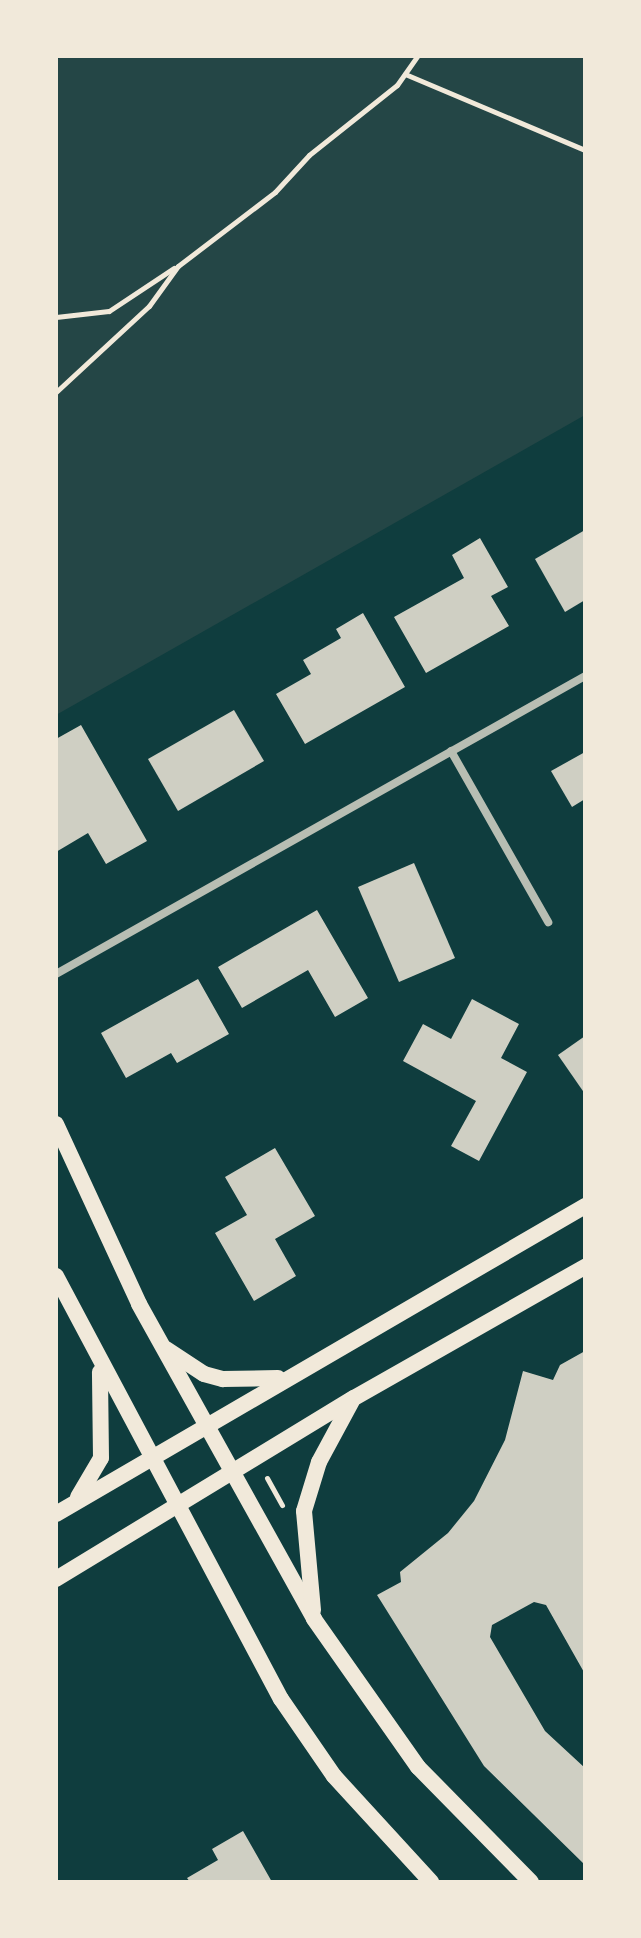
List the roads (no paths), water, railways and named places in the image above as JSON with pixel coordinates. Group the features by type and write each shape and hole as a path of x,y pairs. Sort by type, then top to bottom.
{"main road":[{"path":"56,1124 103,1235 230,1472 314,1619 418,1767 531,1882"},
{"path":"56,1514 585,1206"},
{"path":"56,1579 354,1398 585,1267"},
{"path":"56,1276 149,1458 281,1699 334,1776 431,1882"},
{"path":"160,1344 197,1370 223,1379 288,1377"},
{"path":"73,1503 101,1458 99,1362"},
{"path":"314,1619 305,1564 304,1511 319,1462 354,1398"}],"street":[{"path":"56,974 585,676"},
{"path":"451,751 548,922"}]}
